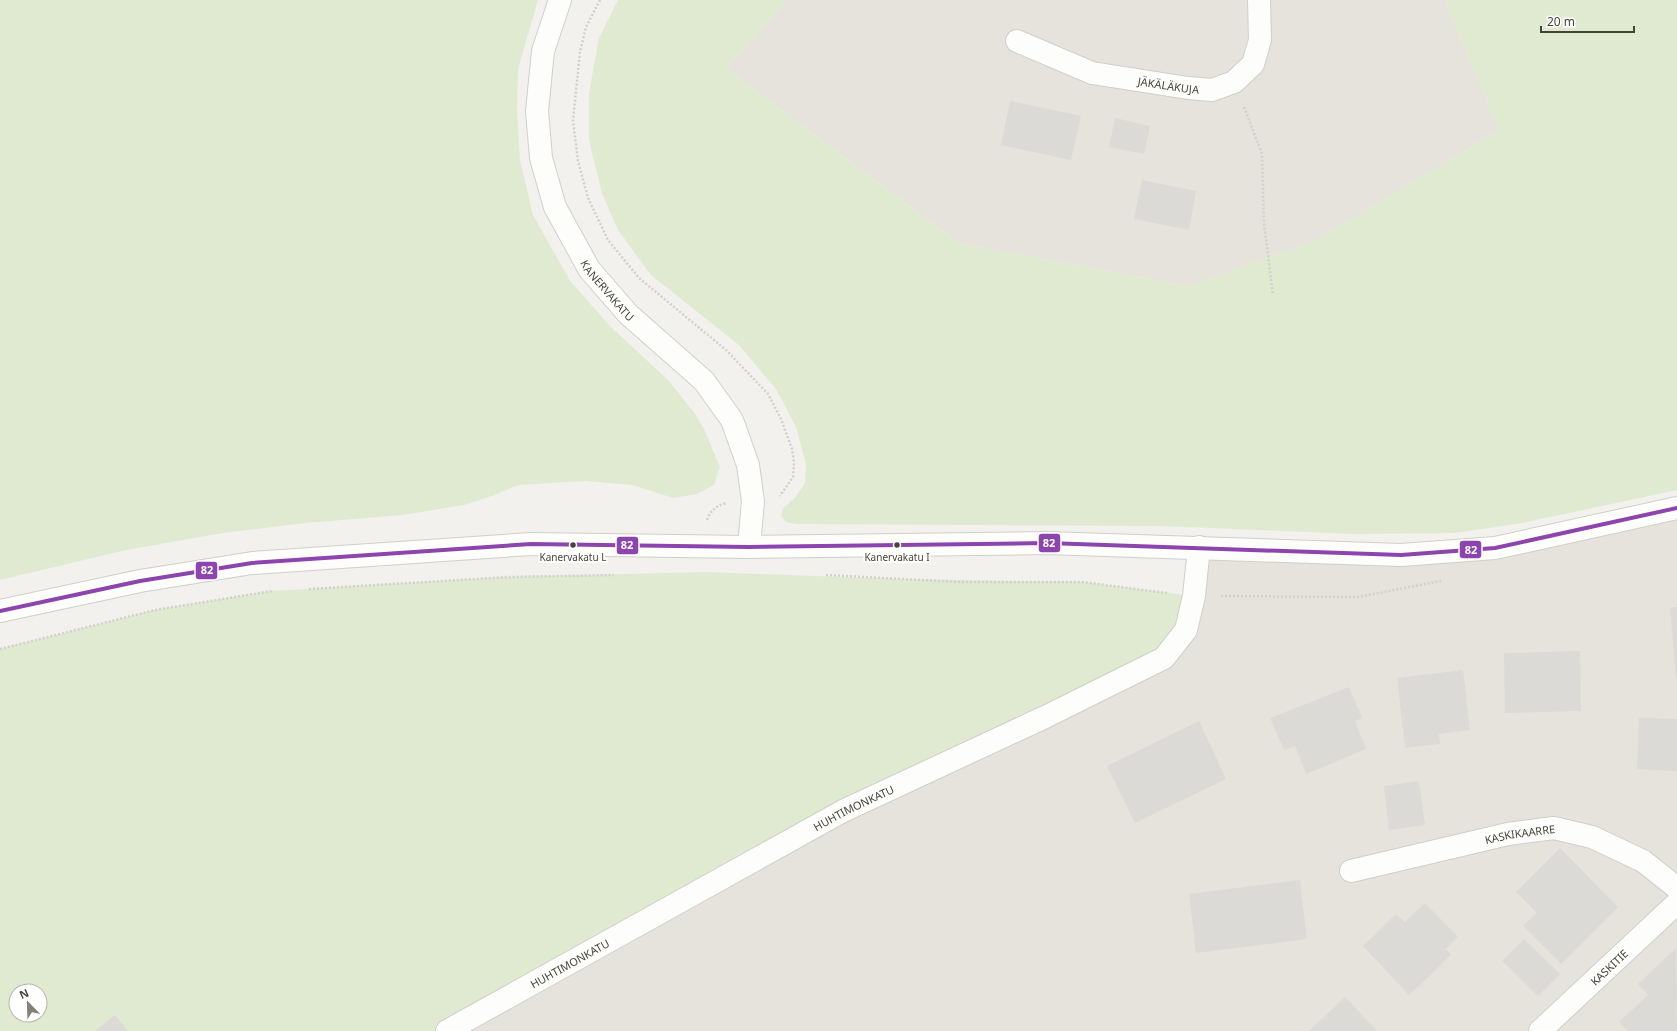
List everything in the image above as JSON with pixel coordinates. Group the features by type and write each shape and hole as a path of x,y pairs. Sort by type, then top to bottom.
{"street":[{"name":"KANERVAKATU","path":"560,0 543,51 537,111 541,158 555,207 589,269 628,314 704,381 732,420 748,465 753,501 749,547"},
{"name":"JÄKÄLÄKUJA","path":"1017,41 1092,73 1188,88 1212,90 1234,82 1253,64 1260,40 1259,0"},
{"path":"0,611 140,580 252,563 531,544 706,545 749,547 1047,544 1199,547 1401,555 1495,548 1677,508"},
{"name":"HUHTIMONKATU","path":"447,1031 843,811 1045,717 1164,658 1186,630 1194,596 1199,547"},
{"name":"KASKIKAARRE","path":"1351,871 1508,834 1554,828 1592,837 1643,861 1677,888"},
{"name":"KASKITIE","path":"1540,1031 1677,902"}],"path":[{"path":"600,0 586,28 580,52 572,120 578,161 588,198 608,240 639,278 726,350 768,394 781,419 792,449 794,463 793,477 782,496 774,500 732,502 716,507 710,513 707,520 706,545"},
{"path":"1234,82 1262,154 1264,222 1273,295"},
{"path":"302,589 508,577 619,574"},
{"path":"818,575 960,582 1082,582 1194,596 1358,596 1443,581"},
{"path":"0,649 154,610 279,591"}],"shaded area":[{"path":"787,0 1445,0 1499,130 1316,240 1189,286 958,243 726,68"},
{"path":"1677,508 1677,1031 441,1031 843,811 1164,658 1199,547 1401,555"}],"green space":[{"path":"0,0 538,0 518,69 517,110 520,161 533,215 570,281 610,326 669,381 695,414 704,429 720,467 714,485 697,494 673,498 633,485 585,481 518,485 492,496 464,505 403,515 305,523 223,533 126,550 0,580"},
{"path":"618,0 787,0 726,68 958,243 1189,286 1316,240 1499,130 1445,0 1677,0 1677,490 1522,523 1455,533 1355,534 1159,526 797,524 786,522 781,516 783,508 795,498 805,483 806,465 796,427 776,389 739,345 651,275 618,230 602,193 589,140 589,93 599,38"},
{"path":"706,572 897,579 1082,582 1194,596 1164,658 1045,717 447,1031 0,1031 0,649 155,610 271,591 508,577"}],"building":[{"path":"1010,101 1081,116 1071,160 1001,145"},
{"path":"1115,118 1150,126 1144,154 1109,147"},
{"path":"1142,180 1196,191 1189,230 1134,219"},
{"path":"1677,607 1677,678 1676,678 1670,608"},
{"path":"1580,651 1581,711 1505,713 1504,653"},
{"path":"1463,670 1470,730 1439,734 1440,744 1405,748 1397,678"},
{"path":"1349,687 1362,718 1355,721 1366,749 1306,774 1295,746 1284,750 1270,718"},
{"path":"1639,718 1677,719 1677,771 1637,769"},
{"path":"1199,721 1226,779 1135,823 1107,766"},
{"path":"1419,781 1425,825 1389,830 1384,786"},
{"path":"1560,848 1618,907 1561,964 1523,926 1537,913 1516,892"},
{"path":"1300,880 1307,939 1196,953 1189,894"},
{"path":"1425,903 1458,937 1446,949 1451,955 1409,995 1363,946 1396,914 1405,922"},
{"path":"1524,939 1560,974 1538,996 1502,961"},
{"path":"1676,948 1677,1031 1628,1031 1619,1022 1648,995 1638,984"},
{"path":"1345,997 1377,1031 1309,1031"},
{"path":"115,1015 128,1031 95,1031"}],"transit line":[{"name":"82","path":"0,611 140,581 252,563 531,544 749,547 1047,543 1401,555 1495,548 1677,508"}],"place":[{"name":"Kanervakatu L","path":"573,545"},
{"name":"Kanervakatu I","path":"897,545"}]}
